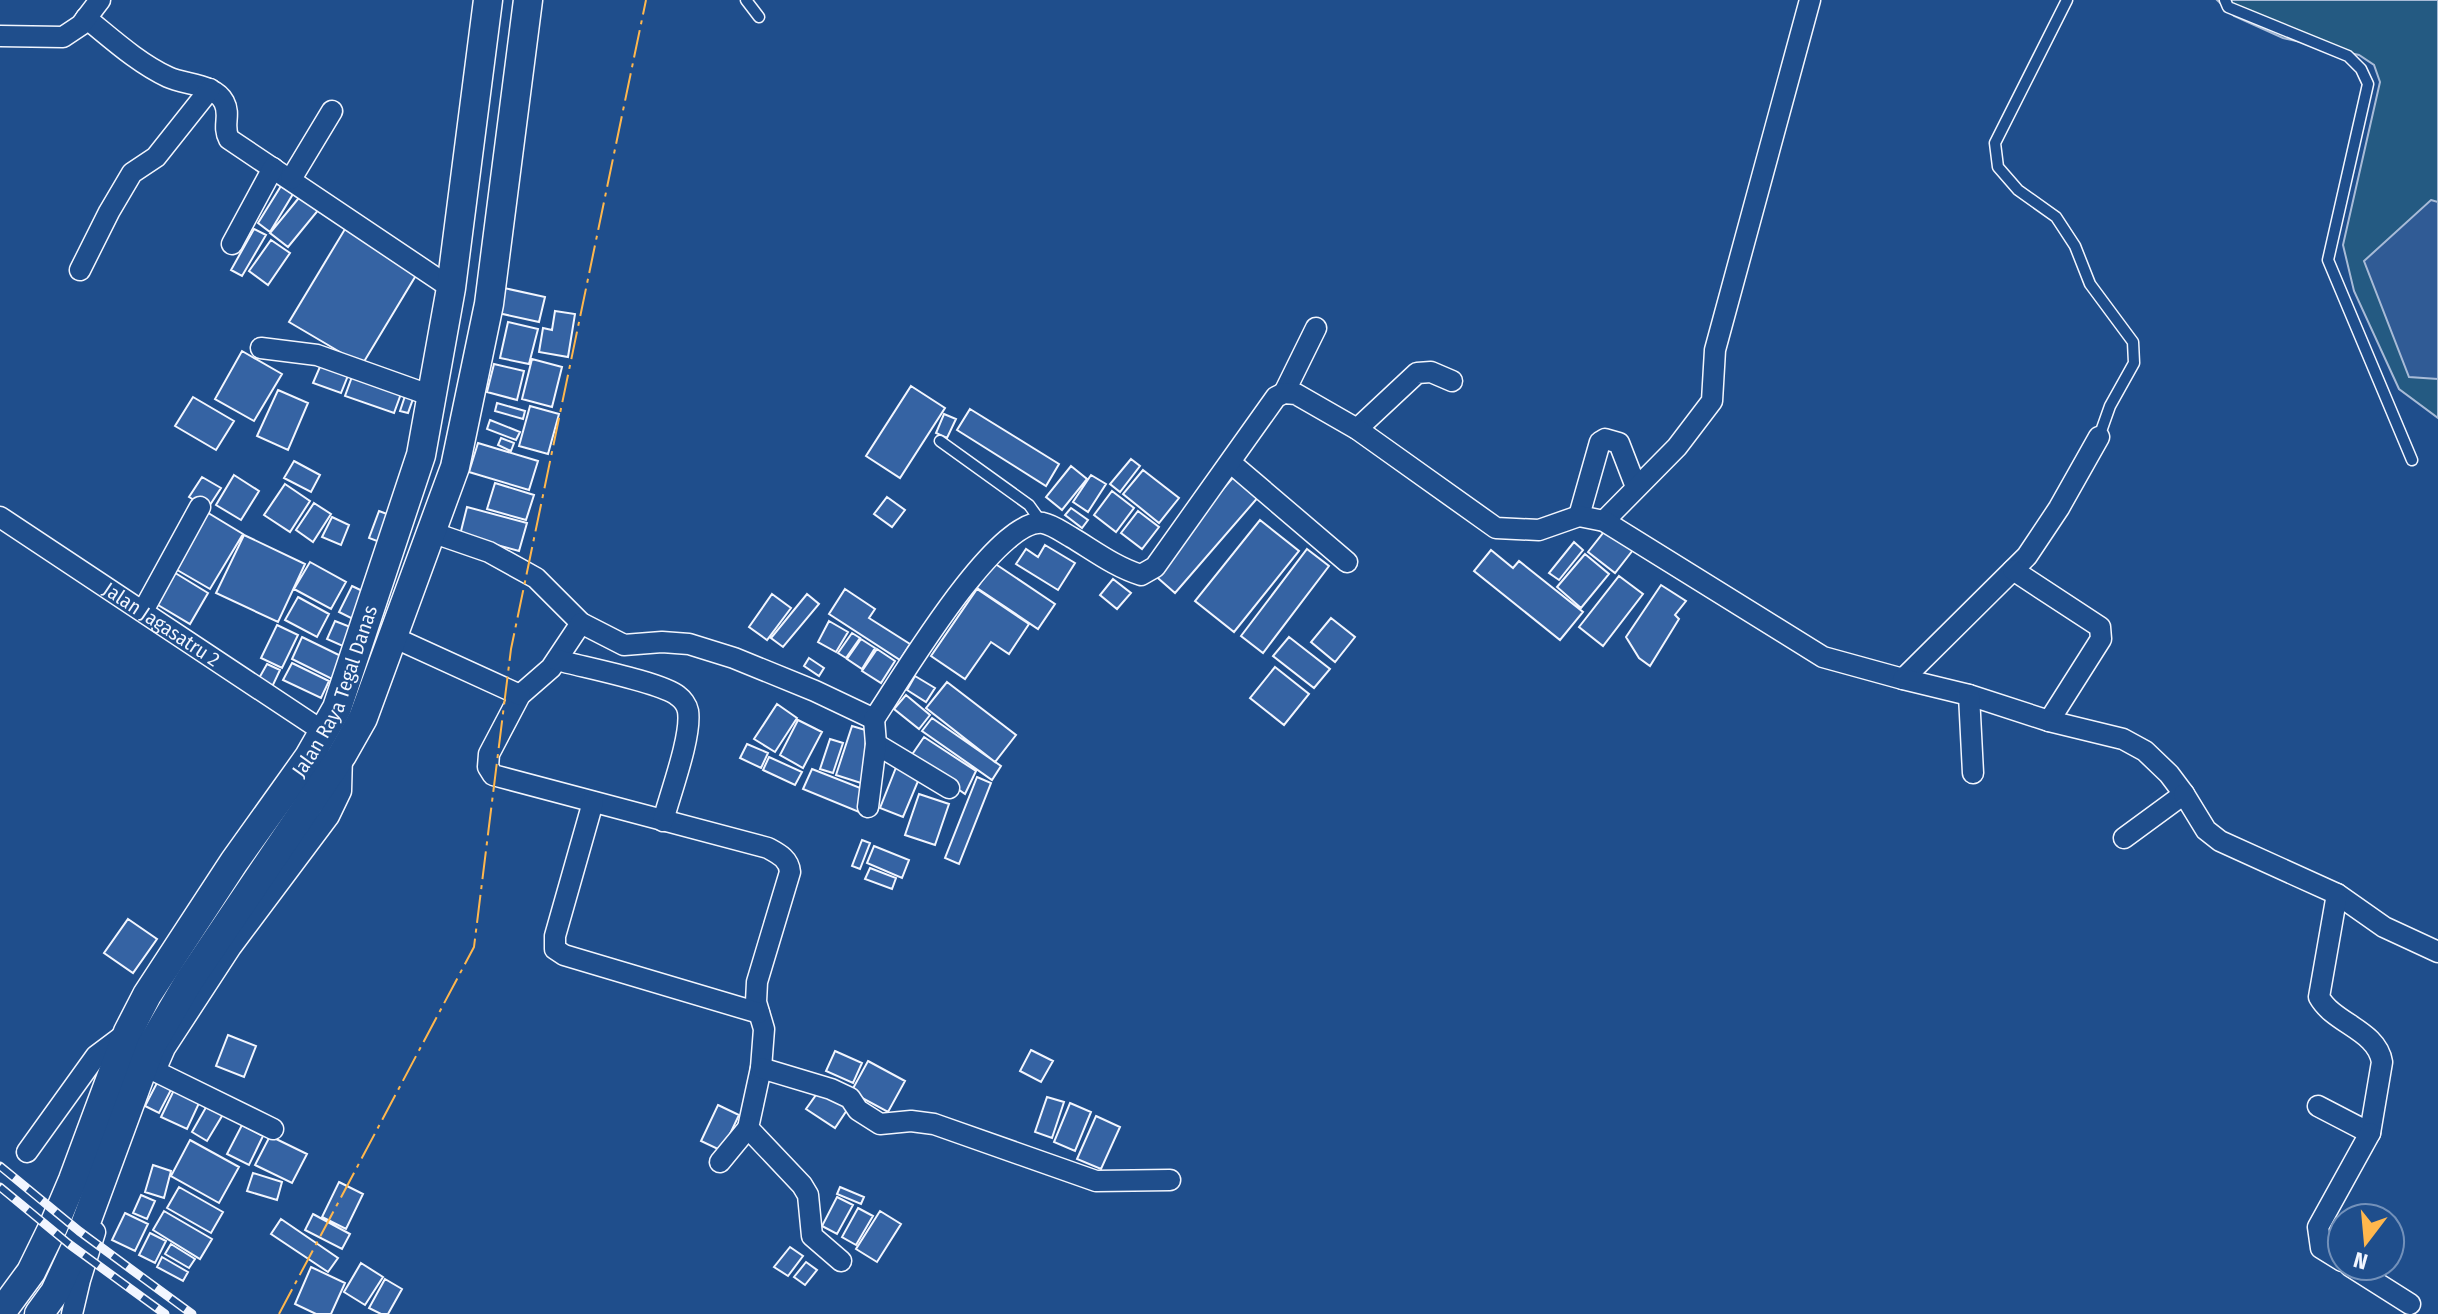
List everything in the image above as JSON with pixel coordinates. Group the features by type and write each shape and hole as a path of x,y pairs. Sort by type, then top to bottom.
{"street":[{"path":"0,36 63,37 81,25 100,0"},
{"name":"Jalan Raya Tegal Danas","path":"0,1314 31,1272 73,1180 128,1032 162,968 324,732 337,708 421,455 451,288 488,0"},
{"name":"Jalan Raya Tegal Danas","path":"55,1307 151,1046 189,981 342,755 363,718 455,467 489,304 528,0"},
{"path":"1604,521 1677,447 1712,401 1715,350 1810,0"},
{"path":"86,18 135,57 169,77 210,89 224,100 227,113 224,131 229,139 451,288"},
{"path":"80,270 132,173 156,157 210,89"},
{"path":"291,179 332,111"},
{"path":"232,244 273,168"},
{"path":"1284,393 1316,328"},
{"path":"261,348 317,355 432,396"},
{"path":"1357,429 1417,373 1431,372 1452,381"},
{"path":"868,807 876,744 874,719 972,574 998,548 1028,526 1042,523 1055,527 1126,570 1141,575 1155,567 1276,397 1284,393 1296,394 1357,429 1496,528 1539,530 1579,516 1604,521 1823,657 2123,739 2145,751 2169,774 2206,830 2220,841 2337,894 2384,927 2438,952"},
{"path":"1903,679 2027,556 2059,508 2099,437"},
{"path":"1579,516 1600,442 1605,439 1619,443 1636,487"},
{"path":"1231,463 1347,562"},
{"path":"143,611 200,507"},
{"name":"Jalan Jagasatru 2","path":"0,517 324,732"},
{"path":"431,532 489,552 536,578 581,623 624,645 662,642 689,644 801,686 874,719"},
{"path":"2013,570 2100,627 2101,639 2049,721"},
{"path":"581,623 557,660 520,695 489,754 488,767 493,775 768,848 782,856 789,865 790,872 757,982 756,1002 764,1029 761,1068 748,1128 720,1162"},
{"path":"393,637 520,695"},
{"path":"557,660 655,686 677,695 686,704 687,732 663,821"},
{"path":"1969,695 1973,773"},
{"path":"876,744 949,788"},
{"path":"55,1307 80,1280 122,1152 165,1048 231,947 329,816 341,791 342,755"},
{"path":"2124,838 2184,794"},
{"path":"593,802 555,936 555,949 564,955 759,1013"},
{"path":"2332,1202 2370,1133 2382,1062 2375,1043 2331,1014 2319,997 2337,894"},
{"path":"27,1152 96,1056 128,1032"},
{"path":"761,1068 831,1089 850,1098 858,1110 880,1124 911,1121 934,1124 1096,1181 1170,1180"},
{"path":"155,1071 273,1129"},
{"path":"2318,1106 2370,1133"},
{"path":"748,1128 802,1185 808,1195 812,1236 841,1261"},
{"path":"2326,1213 2318,1227 2321,1248 2326,1251"},
{"path":"2375,1282 2410,1304"}],"lane":[{"path":"746,0 759,17"},
{"path":"2067,0 1995,143 1998,167 2018,190 2056,217 2075,246 2090,284 2133,342 2134,363 2110,406 2099,437"},
{"path":"2225,0 2228,7 2348,56 2361,69 2368,84 2328,260 2412,460"},
{"path":"940,441 1029,505 1042,523"}],"shaded area":[{"path":"2217,0 2438,0 2438,418 2399,389 2354,291 2343,245 2380,82 2374,65 2359,55 2283,38 2234,16"},
{"path":"2431,200 2438,202 2438,379 2409,377 2364,261"}],"building":[{"path":"281,186 293,194 270,232 258,223"},
{"path":"302,194 320,208 288,247 270,233"},
{"path":"254,229 266,235 242,276 231,270"},
{"path":"345,229 418,272 362,365 289,322"},
{"path":"271,240 290,253 268,285 249,271"},
{"path":"504,288 545,297 539,322 498,313"},
{"path":"555,311 575,314 568,357 539,352 543,328 552,330"},
{"path":"508,322 538,329 529,364 500,358"},
{"path":"242,351 282,374 254,421 215,399"},
{"path":"532,359 562,367 552,407 522,399"},
{"path":"322,362 349,373 341,393 313,383"},
{"path":"494,364 524,371 517,400 487,392"},
{"path":"353,374 402,391 394,413 345,396"},
{"path":"911,386 945,408 900,478 866,456"},
{"path":"278,390 308,403 288,450 257,436"},
{"path":"406,393 414,396 408,413 400,411"},
{"path":"193,397 234,421 216,450 175,426"},
{"path":"497,403 525,411 523,419 495,411"},
{"path":"530,406 559,414 548,454 519,446"},
{"path":"970,409 1059,464 1046,486 957,430"},
{"path":"944,414 956,419 947,438 936,433"},
{"path":"490,420 520,432 516,440 487,429"},
{"path":"501,438 514,443 511,451 498,445"},
{"path":"478,443 538,461 529,490 469,472"},
{"path":"1131,459 1140,466 1120,492 1110,484"},
{"path":"294,461 320,475 311,492 284,478"},
{"path":"1071,466 1087,479 1062,510 1046,497"},
{"path":"1143,470 1179,498 1159,523 1123,494"},
{"path":"1236,474 1260,495 1175,593 1151,572"},
{"path":"234,475 259,491 241,520 216,505"},
{"path":"1091,475 1106,484 1088,512 1073,502"},
{"path":"202,477 221,488 208,508 189,497"},
{"path":"495,483 534,495 526,520 487,509"},
{"path":"285,484 310,501 290,532 264,515"},
{"path":"1112,491 1134,508 1116,532 1094,515"},
{"path":"887,497 905,510 892,527 874,514"},
{"path":"314,503 331,514 313,542 296,530"},
{"path":"467,507 527,523 519,551 460,535"},
{"path":"1071,508 1088,520 1082,528 1065,515"},
{"path":"205,511 243,534 210,589 172,567"},
{"path":"379,511 395,517 385,544 369,538"},
{"path":"1138,511 1159,527 1142,549 1121,533"},
{"path":"332,517 349,525 341,545 322,537"},
{"path":"1260,520 1299,551 1234,632 1195,601"},
{"path":"1607,528 1633,550 1615,573 1588,552"},
{"path":"244,535 305,564 278,622 216,593"},
{"path":"1574,542 1583,550 1559,580 1549,573"},
{"path":"1045,545 1075,563 1058,590 1016,564 1026,549 1038,557"},
{"path":"1307,549 1329,566 1263,653 1241,636"},
{"path":"1491,550 1513,568 1519,561 1583,612 1560,640 1474,571"},
{"path":"1585,554 1609,574 1581,608 1557,587"},
{"path":"310,562 346,582 331,609 294,589"},
{"path":"994,563 1055,604 1038,629 977,588"},
{"path":"172,571 208,593 190,624 153,602"},
{"path":"1619,576 1643,594 1603,646 1579,627"},
{"path":"1113,579 1131,593 1117,609 1100,595"},
{"path":"1661,585 1686,601 1675,615 1679,619 1650,666 1639,658 1626,637"},
{"path":"352,586 371,595 359,622 339,612"},
{"path":"845,589 875,609 869,618 910,644 900,660 829,614"},
{"path":"977,589 1029,624 1009,654 991,642 965,679 931,656"},
{"path":"772,594 791,608 767,640 749,627"},
{"path":"807,594 819,604 783,647 771,638"},
{"path":"298,597 329,614 317,637 285,620"},
{"path":"1331,618 1355,637 1335,662 1311,642"},
{"path":"335,621 353,628 345,647 327,639"},
{"path":"829,621 848,632 836,652 818,642"},
{"path":"277,625 298,635 282,668 261,658"},
{"path":"852,633 860,638 846,658 838,653"},
{"path":"302,637 343,657 332,679 292,659"},
{"path":"1289,637 1330,669 1314,688 1273,656"},
{"path":"861,639 875,648 862,669 847,659"},
{"path":"877,649 895,661 881,683 862,671"},
{"path":"809,658 824,668 819,676 804,666"},
{"path":"292,663 329,681 321,698 283,680"},
{"path":"267,664 280,670 272,687 258,680"},
{"path":"1275,667 1309,694 1284,725 1250,698"},
{"path":"915,676 935,688 926,702 907,690"},
{"path":"947,682 1016,735 995,762 926,708"},
{"path":"906,695 930,715 919,729 894,709"},
{"path":"777,704 797,718 775,752 754,739"},
{"path":"932,718 1001,766 992,780 922,731"},
{"path":"798,720 822,732 803,768 780,755"},
{"path":"852,726 872,732 864,784 836,775"},
{"path":"924,737 976,771 965,794 911,756"},
{"path":"830,739 843,743 833,773 820,769"},
{"path":"747,744 768,753 761,768 740,758"},
{"path":"769,757 802,772 795,785 763,770"},
{"path":"897,765 921,774 903,817 880,808"},
{"path":"812,769 868,791 859,812 803,789"},
{"path":"977,777 991,783 959,864 945,858"},
{"path":"919,794 949,804 935,845 905,835"},
{"path":"862,840 870,843 860,869 852,866"},
{"path":"874,846 909,860 902,878 867,863"},
{"path":"870,868 896,878 892,889 865,879"},
{"path":"128,919 157,939 133,973 104,953"},
{"path":"228,1035 256,1046 244,1077 216,1066"},
{"path":"1031,1050 1053,1061 1041,1082 1020,1071"},
{"path":"835,1051 862,1063 853,1083 826,1071"},
{"path":"868,1061 905,1081 888,1112 851,1092"},
{"path":"159,1079 173,1086 159,1113 145,1106"},
{"path":"821,1088 849,1107 835,1128 806,1109"},
{"path":"174,1090 200,1101 187,1129 161,1117"},
{"path":"1047,1097 1064,1102 1052,1138 1035,1132"},
{"path":"209,1102 225,1111 207,1141 192,1132"},
{"path":"1070,1103 1091,1112 1075,1151 1054,1142"},
{"path":"718,1105 739,1115 722,1151 701,1141"},
{"path":"1096,1116 1120,1127 1101,1169 1077,1159"},
{"path":"242,1125 263,1136 249,1165 227,1154"},
{"path":"270,1136 307,1154 292,1183 255,1165"},
{"path":"190,1140 239,1167 219,1203 171,1176"},
{"path":"153,1165 171,1171 164,1198 145,1192"},
{"path":"253,1173 282,1182 277,1200 247,1191"},
{"path":"339,1182 363,1194 346,1229 322,1217"},
{"path":"179,1187 223,1212 211,1233 167,1208"},
{"path":"840,1187 864,1197 861,1204 837,1194"},
{"path":"141,1195 155,1201 147,1219 133,1213"},
{"path":"837,1197 853,1205 837,1234 822,1226"},
{"path":"858,1208 873,1216 856,1245 842,1237"},
{"path":"164,1211 212,1239 200,1259 153,1230"},
{"path":"880,1211 901,1224 877,1262 856,1249"},
{"path":"125,1213 148,1224 135,1251 112,1240"},
{"path":"313,1214 350,1234 342,1249 305,1230"},
{"path":"281,1219 338,1258 328,1272 271,1234"},
{"path":"150,1233 166,1241 155,1263 139,1255"},
{"path":"171,1244 195,1259 189,1268 165,1254"},
{"path":"790,1247 803,1256 788,1276 774,1267"},
{"path":"162,1257 188,1272 183,1281 157,1267"},
{"path":"806,1262 817,1270 805,1285 794,1277"},
{"path":"361,1263 383,1277 365,1305 344,1292"},
{"path":"311,1267 345,1283 331,1314 316,1314 295,1304"},
{"path":"385,1279 402,1289 388,1314 381,1314 369,1308"}],"railway":[{"path":"0,1166 79,1231 192,1314"},
{"path":"0,1187 69,1244 165,1314"}],"power":[{"path":"279,1314 474,947 511,649 646,0"}]}
